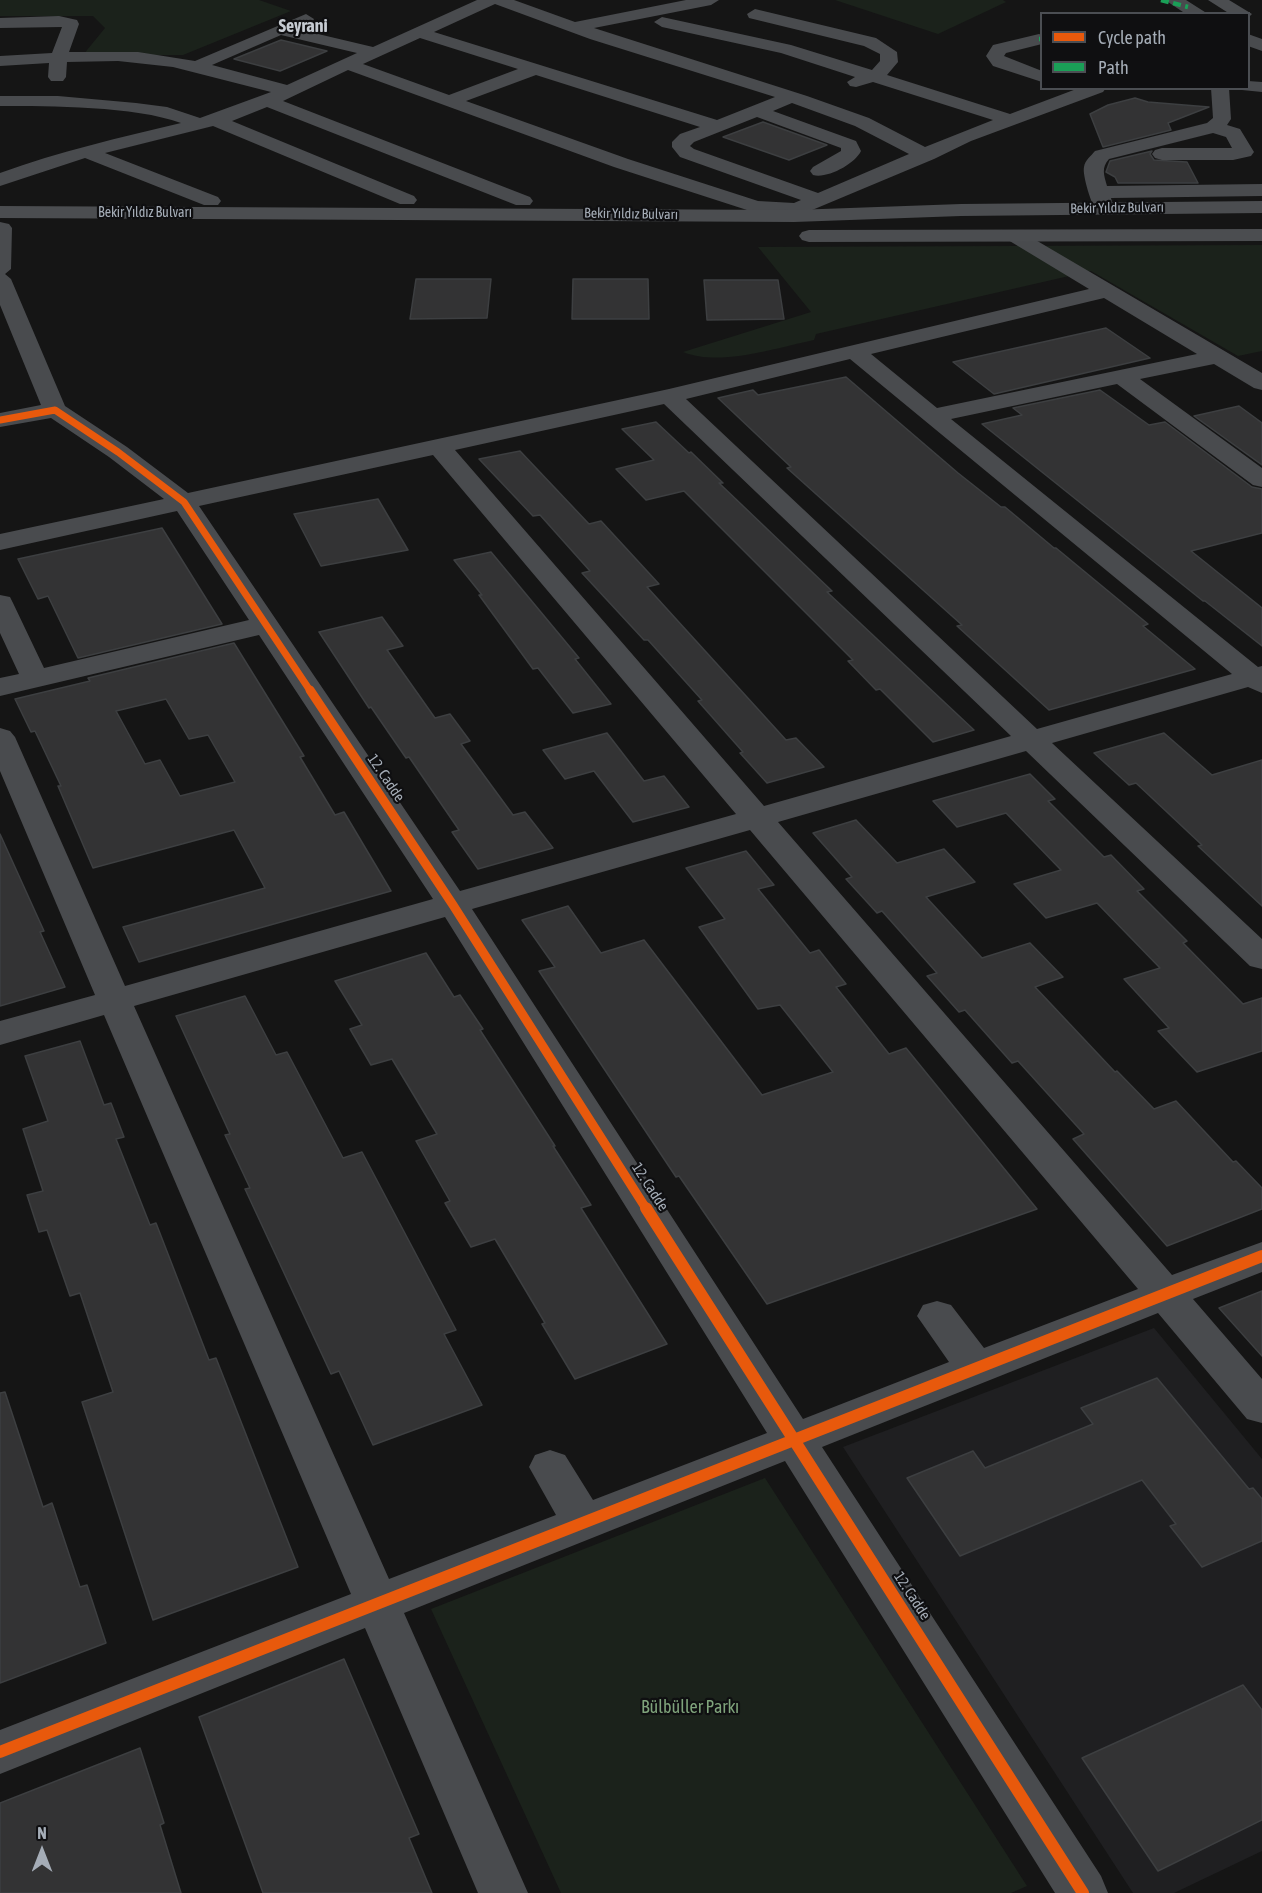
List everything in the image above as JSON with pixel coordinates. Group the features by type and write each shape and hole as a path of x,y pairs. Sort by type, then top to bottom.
{"main road":[{"path":"1216,0 1240,12"},
{"name":"Bekir Yıldız Bulvarı","path":"1,223 447,212 961,210 1101,200 1262,207"},
{"name":"Bekir Yıldız Bulvarı","path":"1,223 728,235"},
{"name":"Bekir Yıldız Bulvarı","path":"786,236 1262,235"}],"street":[{"path":"0,180 43,163 206,121 267,100 490,0"},
{"path":"499,0 862,122 927,154"},
{"path":"575,27 708,0"},
{"path":"1173,0 1196,12"},
{"path":"587,10 605,20"},
{"path":"664,10 1012,120"},
{"path":"755,14 881,47 888,52 891,58 876,76 757,111 683,140 681,147 687,153 819,200"},
{"path":"203,62 306,20"},
{"path":"0,23 59,21 71,24 58,59 56,80 42,100"},
{"path":"280,30 374,52"},
{"path":"420,33 717,126"},
{"path":"1039,39 999,49 995,56 999,62 1040,77"},
{"path":"0,61 127,57 176,62 287,92"},
{"path":"150,80 161,69 176,62"},
{"path":"348,64 621,163 754,206 796,212 964,137 1085,90"},
{"path":"448,101 535,69"},
{"path":"1214,128 1222,119 1220,90"},
{"path":"121,107 135,93"},
{"path":"0,101 42,100 121,107 166,112 206,121 407,200"},
{"path":"267,100 524,201"},
{"path":"757,111 849,145 851,151 849,154 820,171"},
{"path":"1119,150 1139,154 1244,152 1233,133 1214,128 1119,150 1102,154 1094,164 1094,178 1101,200 1213,190 1262,190"},
{"path":"84,151 211,201"},
{"path":"1213,190 1225,207"},
{"path":"0,269 1,223"},
{"path":"1014,236 1258,378"},
{"path":"0,279 55,410 0,420"},
{"path":"0,542 669,396 1107,291"},
{"path":"853,351 1259,678"},
{"path":"932,416 1218,356"},
{"path":"1121,376 1262,480"},
{"path":"669,396 1262,958"},
{"name":"12. Cadde","path":"55,410 118,452 184,502 453,905 1083,1893"},
{"path":"438,446 1262,1407"},
{"path":"0,603 35,679"},
{"path":"0,687 265,625"},
{"path":"0,1033 1032,740 1259,678"},
{"path":"0,737 503,1893"},
{"path":"0,1752 1262,1256"},
{"path":"937,1316 976,1367"},
{"path":"550,1467 583,1522"}],"shaded area":[{"path":"1154,1328 1262,1459 1262,1851 1174,1893 1133,1893 843,1447"}],"green space":[{"path":"0,0 259,0 291,11 183,55 83,55 105,28 93,16 0,16"},
{"path":"835,0 1003,0 1006,2 938,34"},
{"path":"1262,245 1262,351 1238,356 1091,271 816,334 814,340 748,355 714,358 683,352 811,312 758,247"},
{"name":"Bülbüller Parkı","path":"765,1478 1027,1886 1011,1893 561,1893 431,1609"}],"building":[{"path":"281,40 327,51 280,71 234,59"},
{"path":"1135,98 1148,102 1209,107 1168,123 1171,130 1103,147 1090,114 1108,105"},
{"path":"763,122 827,145 789,160 723,137"},
{"path":"1152,151 1150,154 1154,160 1187,162 1198,183 1118,183 1115,177 1106,172 1110,161"},
{"path":"416,279 491,279 487,318 410,319"},
{"path":"573,279 648,279 649,319 572,319"},
{"path":"704,280 778,280 784,319 707,320"},
{"path":"1106,328 1150,358 994,394 953,362"},
{"path":"846,377 958,473 1001,507 1005,507 1148,624 1143,626 1195,669 1049,710 957,626 962,625 787,468 791,467 718,398 753,390 758,395"},
{"path":"1100,390 1149,425 1165,422 1252,487 1262,489 1262,533 1191,551 1262,608 1262,646 982,424 1022,415 1013,408"},
{"path":"1239,406 1262,423 1262,465 1194,416"},
{"path":"656,422 689,453 691,452 723,483 719,483 832,591 827,592 974,730 933,742 880,689 876,690 848,661 853,660 684,491 646,500 616,469 654,460 622,429"},
{"path":"520,451 589,524 601,521 659,584 647,587 786,740 796,738 824,767 767,783 698,701 702,700 648,640 644,640 582,573 590,571 540,515 533,516 479,459"},
{"path":"378,499 408,550 321,566 294,514"},
{"path":"162,528 222,624 78,658 48,596 38,599 18,559"},
{"path":"491,552 579,658 575,659 611,704 573,713 538,668 533,669 479,595 482,595 454,560"},
{"path":"382,617 403,646 387,650 435,718 450,714 470,741 461,744 513,815 525,812 553,848 478,869 452,832 459,830 409,757 406,758 371,707 369,708 319,632"},
{"path":"234,643 304,756 300,757 335,815 344,812 391,891 139,962 123,927 265,888 234,830 93,868 58,786 61,786 35,731 31,732 15,699 90,681 88,678","holes":["166,699 189,739 208,735 235,782 180,796 160,760 145,764 116,711"]},
{"path":"607,733 644,781 664,776 689,807 633,822 594,771 565,779 543,750"},
{"path":"1164,733 1212,775 1262,760 1262,906 1136,783 1129,785 1094,753"},
{"path":"1030,774 1055,799 1048,801 1104,857 1111,855 1144,889 1137,891 1187,941 1183,943 1243,1004 1262,998 1262,1051 1197,1072 1158,1031 1169,1028 1124,979 1160,968 1097,903 1046,918 1014,884 1061,870 1006,813 957,827 933,801"},
{"path":"856,820 897,863 944,849 975,882 926,897 982,958 1030,943 1063,977 1035,987 1115,1072 1117,1071 1154,1109 1176,1101 1233,1162 1236,1161 1262,1188 1262,1209 1167,1246 1073,1139 1084,1134 1018,1061 1012,1063 965,1010 959,1012 927,976 937,973 882,911 877,913 846,879 852,877 813,833"},
{"path":"0,834 44,931 40,932 65,987 0,1006"},
{"path":"746,851 774,885 758,889 810,953 819,950 846,984 836,987 889,1054 906,1048 1037,1209 767,1304 679,1176 676,1177 539,971 555,967 522,920 568,906 601,953 644,940 762,1095 833,1072 780,1005 758,1009 699,927 725,919 686,868"},
{"path":"426,953 454,997 460,995 483,1029 480,1030 591,1205 581,1208 667,1344 575,1379 495,1239 471,1247 445,1203 450,1201 416,1141 437,1134 392,1059 371,1065 350,1029 362,1025 335,981"},
{"path":"245,996 276,1055 287,1052 343,1158 362,1152 456,1330 444,1334 482,1405 373,1445 339,1371 331,1374 245,1189 250,1188 225,1135 230,1134 176,1016"},
{"path":"80,1041 104,1105 111,1103 124,1137 116,1139 150,1225 156,1223 209,1360 216,1358 298,1567 153,1620 82,1402 113,1392 80,1293 70,1296 47,1230 39,1232 27,1195 43,1191 23,1129 48,1121 25,1056"},
{"path":"1262,1291 1262,1356 1219,1308"},
{"path":"1157,1378 1249,1489 1253,1488 1262,1499 1262,1541 1202,1567 1170,1526 1176,1524 1142,1480 960,1556 907,1478 973,1451 985,1468 1093,1424 1081,1408"},
{"path":"5,1392 43,1507 52,1503 80,1587 87,1585 106,1643 0,1683 0,1393"},
{"path":"344,1659 419,1834 409,1838 432,1893 263,1893 199,1717"},
{"path":"1243,1685 1262,1710 1262,1820 1158,1871 1082,1758"},
{"path":"140,1748 164,1823 160,1825 181,1893 0,1893 0,1803"}],"marked path":[{"path":"1161,0 1188,7"}],"cycle path":[{"path":"0,420 55,410 118,452 184,502 453,905 1083,1893"},
{"path":"0,1752 1262,1256"}],"district":[{"name":"Seyrani","path":"303,26"}]}
